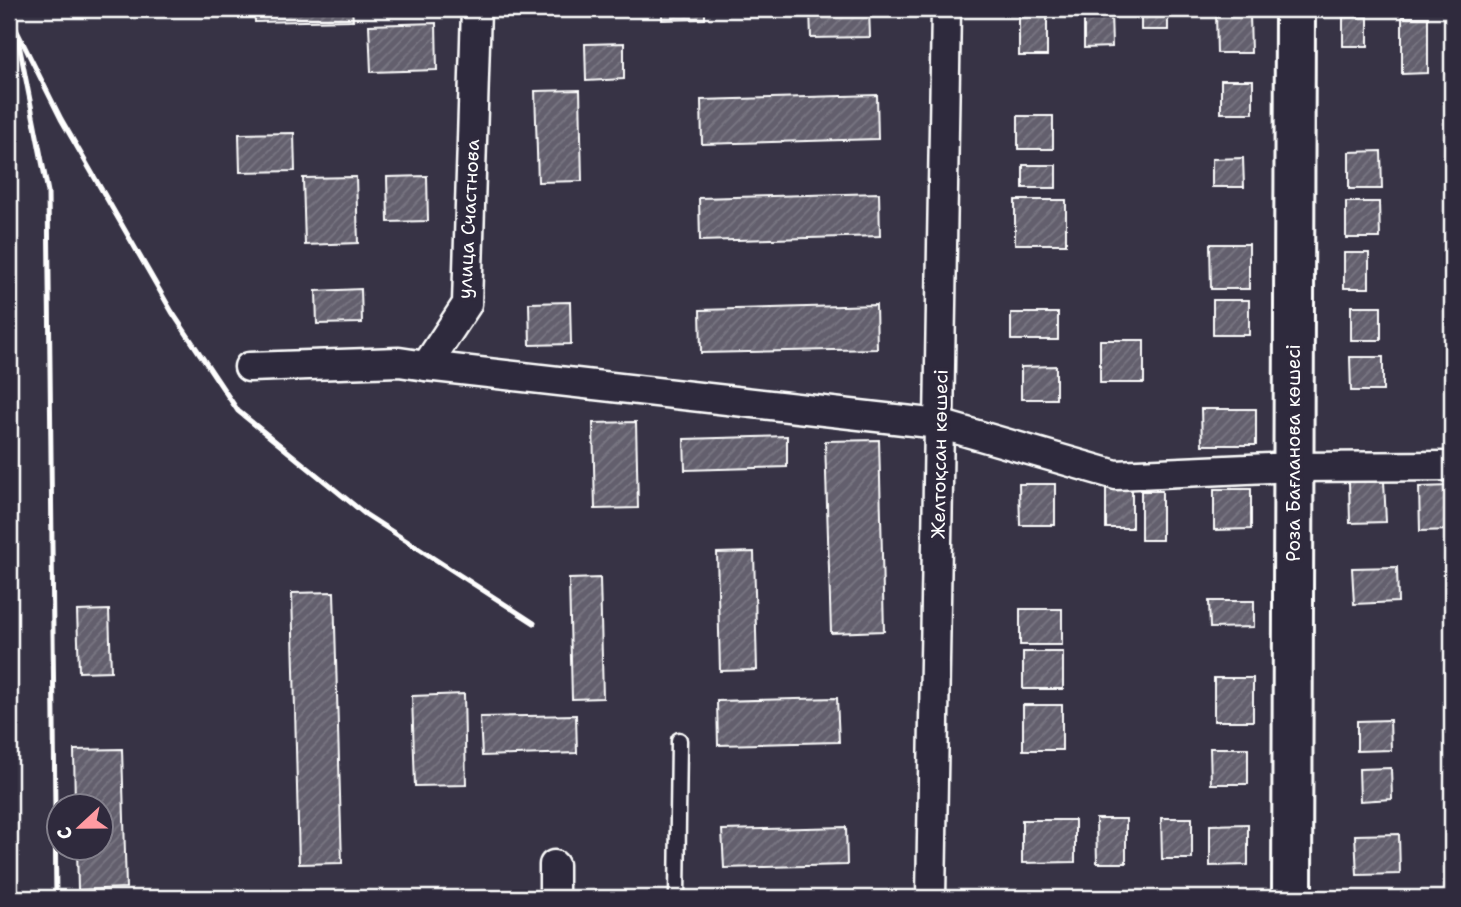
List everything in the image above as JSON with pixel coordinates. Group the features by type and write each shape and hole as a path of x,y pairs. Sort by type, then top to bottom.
{"street":[{"name":"улица Счастнова","path":"425,366 467,304 476,9"},
{"name":"Желтоқсан көшесі","path":"931,898 946,9"},
{"name":"Роза Бағланова көшесі","path":"1292,898 1295,9"},
{"path":"249,366 399,362 939,424 1116,475 1293,467 1452,466"},
{"path":"554,865 554,898"}],"lane":[{"path":"677,898 679,740"}],"building":[{"path":"254,9 352,9 353,20 255,22"},
{"path":"662,9 705,9 705,19 662,20"},
{"path":"810,9 869,9 870,37 811,38"},
{"path":"1084,11 1111,11 1112,47 1084,48"},
{"path":"1141,13 1168,13 1168,30 1141,30"},
{"path":"1019,14 1047,14 1047,56 1019,56"},
{"path":"1216,14 1250,14 1251,53 1217,53"},
{"path":"1343,17 1368,17 1368,46 1343,46"},
{"path":"1402,17 1428,17 1428,73 1402,74"},
{"path":"436,23 437,70 371,72 369,25"},
{"path":"624,43 624,79 586,81 585,44"},
{"path":"1221,80 1253,80 1253,113 1221,113"},
{"path":"580,90 582,181 538,182 535,91"},
{"path":"877,95 878,139 702,144 701,100"},
{"path":"1018,116 1053,116 1053,149 1018,149"},
{"path":"294,133 295,171 240,172 239,134"},
{"path":"1381,151 1382,189 1349,189 1349,152"},
{"path":"1243,158 1244,187 1212,187 1212,159"},
{"path":"1023,165 1056,165 1056,188 1023,188"},
{"path":"427,176 428,221 388,222 387,177"},
{"path":"356,177 358,243 305,245 303,178"},
{"path":"879,193 880,236 700,241 699,198"},
{"path":"1015,200 1066,200 1066,244 1015,244"},
{"path":"1346,202 1379,202 1380,238 1346,238"},
{"path":"1210,244 1249,244 1249,289 1211,289"},
{"path":"1344,253 1369,253 1369,288 1344,288"},
{"path":"361,289 362,323 317,324 316,291"},
{"path":"1213,300 1249,300 1249,335 1213,335"},
{"path":"570,302 571,344 530,345 529,303"},
{"path":"876,305 877,349 701,353 700,310"},
{"path":"1351,306 1381,306 1381,340 1351,340"},
{"path":"1011,313 1058,313 1058,340 1011,340"},
{"path":"1100,340 1144,340 1144,383 1100,383"},
{"path":"1350,357 1383,357 1383,391 1351,391"},
{"path":"1056,366 1056,399 1021,399 1021,367"},
{"path":"1201,409 1256,409 1256,445 1202,445"},
{"path":"636,422 638,508 595,509 593,423"},
{"path":"787,436 787,467 685,470 684,439"},
{"path":"879,440 884,631 831,633 825,441"},
{"path":"1384,481 1386,522 1350,523 1349,482"},
{"path":"1019,484 1055,484 1055,525 1020,525"},
{"path":"1132,486 1132,528 1106,528 1106,487"},
{"path":"1452,486 1452,530 1420,531 1419,487"},
{"path":"1214,489 1251,489 1251,529 1214,530"},
{"path":"1141,491 1162,491 1162,540 1141,540"},
{"path":"754,552 757,670 720,671 717,553"},
{"path":"1397,567 1398,602 1354,604 1352,568"},
{"path":"600,578 603,698 572,699 569,579"},
{"path":"334,592 342,863 299,864 292,593"},
{"path":"1209,601 1254,601 1254,627 1210,628"},
{"path":"1020,609 1062,609 1062,645 1020,645"},
{"path":"109,610 111,671 79,672 77,611"},
{"path":"1023,652 1063,652 1063,689 1023,689"},
{"path":"1214,678 1253,678 1253,721 1214,721"},
{"path":"464,694 466,785 415,786 412,696"},
{"path":"837,698 839,742 718,745 717,701"},
{"path":"1023,705 1062,705 1062,750 1023,750"},
{"path":"576,715 577,753 482,756 480,717"},
{"path":"1390,720 1391,750 1357,751 1357,721"},
{"path":"1210,748 1248,748 1248,784 1211,784"},
{"path":"122,749 126,888 78,890 77,862 116,862 116,792 75,792 74,750"},
{"path":"1391,768 1392,799 1360,801 1359,769"},
{"path":"1161,818 1192,818 1192,859 1162,859"},
{"path":"1096,819 1126,819 1126,863 1097,863"},
{"path":"1022,820 1075,820 1075,862 1022,863"},
{"path":"1248,824 1248,865 1210,866 1210,825"},
{"path":"846,827 847,865 724,868 722,830"},
{"path":"1399,834 1400,874 1357,875 1355,835"}],"railway":[{"path":"9,15 61,119 172,312 238,411 365,514 534,623"},
{"path":"16,29 48,192 56,898"}]}
